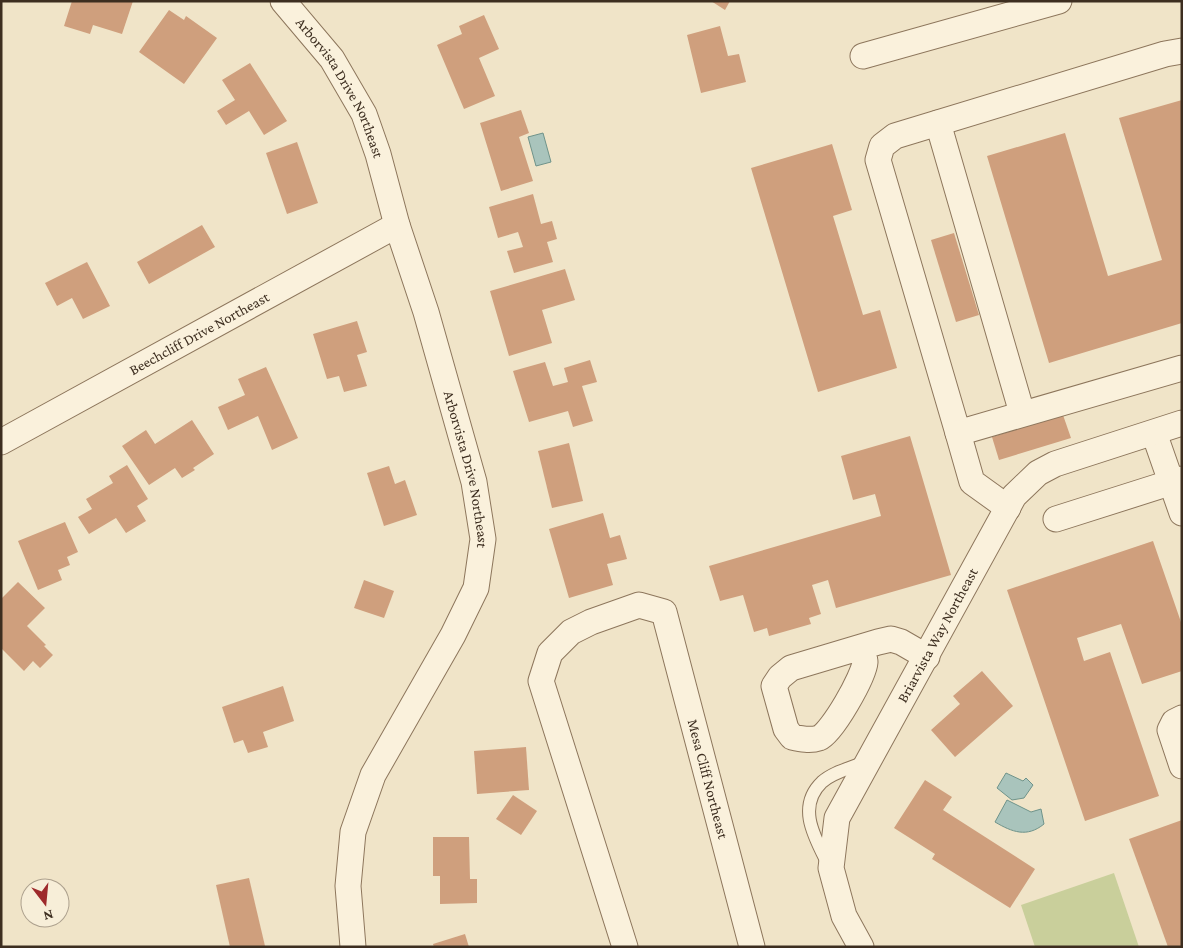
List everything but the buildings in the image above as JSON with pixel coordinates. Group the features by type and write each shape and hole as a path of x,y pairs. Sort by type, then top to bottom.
{"street":[{"name":"Arborvista Drive Northeast","path":"283,1 332,59 364,114 378,154 397,225 426,312 474,482 484,540 476,588 453,634 373,775 353,832 348,886 353,947"},
{"path":"863,56 1059,1"},
{"path":"1008,508 972,482 878,160 882,146 895,136 1165,54 1182,51"},
{"path":"938,123 1022,414"},
{"name":"Beechcliff Drive Northeast","path":"1,442 397,225"},
{"path":"958,433 1182,368"},
{"name":"Briarvista Way Northeast","path":"861,947 844,916 831,868 837,818 1014,496 1038,473 1055,464 1182,423"},
{"path":"1154,432 1177,480 1182,513"},
{"path":"1056,519 1177,480"},
{"name":"Mesa Cliff Northeast","path":"625,947 541,680 550,652 571,632 590,622 639,606 664,612 752,947"},
{"path":"861,647 891,638 927,656"},
{"path":"1182,718 1174,722 1170,730 1182,766"}],"lane":[{"path":"831,868 813,833 808,813 812,796 822,781 836,773 870,761"}],"green space":[{"path":"1114,873 1139,947 1035,947 1021,905"}],"water":[{"path":"543,133 551,162 536,166 528,137"},
{"path":"1006,773 1023,781 1026,778 1033,785 1024,798 1012,800 997,788"},
{"path":"1007,800 1031,812 1041,809 1044,824 1032,831 1020,832 1013,831 995,822"}]}
